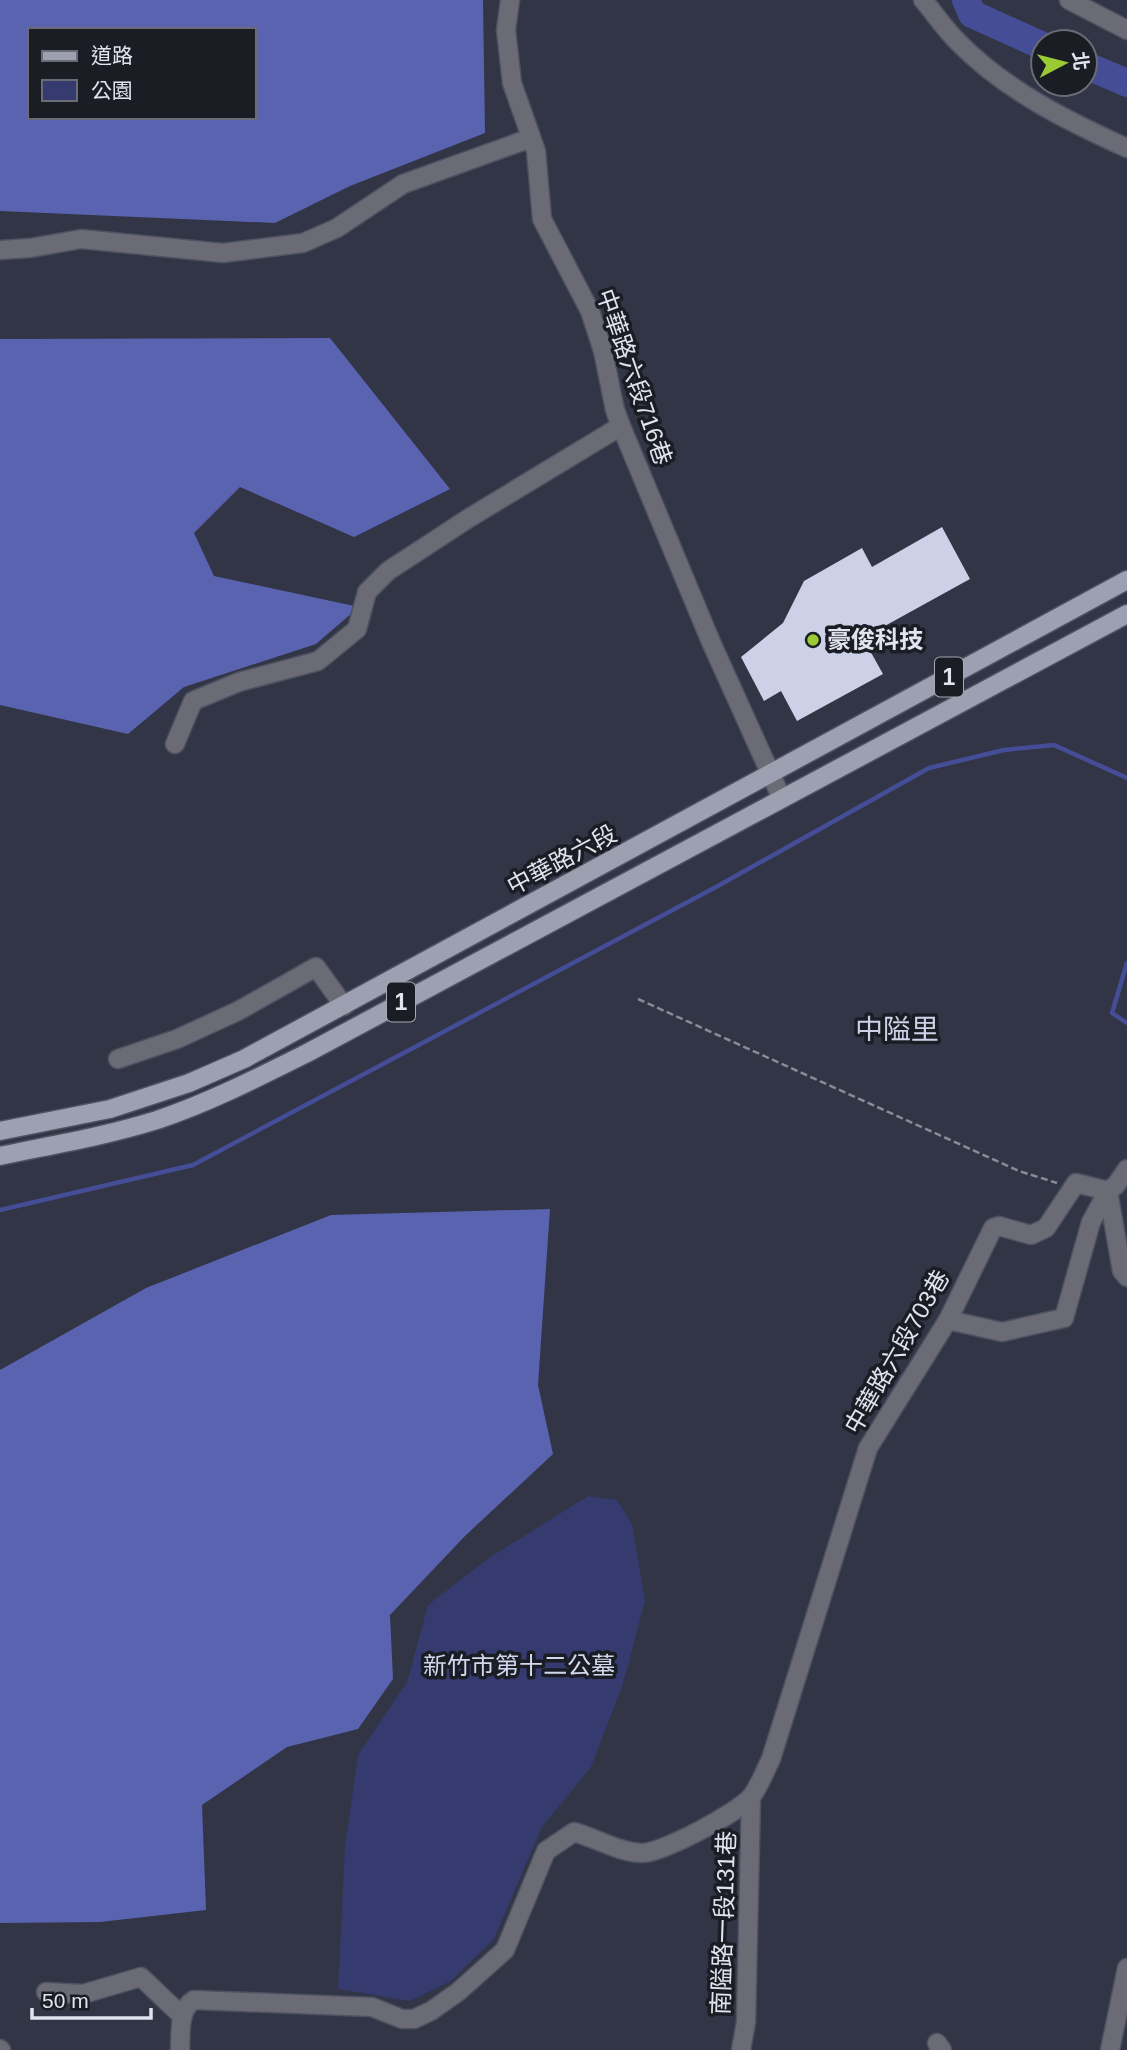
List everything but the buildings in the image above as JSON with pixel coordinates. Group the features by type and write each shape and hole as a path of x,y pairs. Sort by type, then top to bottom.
{"main road":[{"name":"中華路六段","path":"0,1131 110,1108 188,1083 244,1059 1127,580"},
{"name":"中華路六段","path":"0,1156 156,1120 226,1094 1127,614"}],"street":[{"name":"中華路六段716巷","path":"510,0 506,30 512,83 536,151 542,219 590,311 603,351 615,410 621,426 673,555 781,797"},
{"path":"923,0 958,42 1014,89 1084,128 1127,148"},
{"path":"1069,0 1127,30"},
{"path":"0,250 81,239 223,253 303,243 337,228 403,184 531,138"},
{"path":"175,744 193,701 239,682 318,661 357,629 367,592 388,571 621,426"},
{"path":"118,1059 177,1039 238,1011 316,967 344,1006"},
{"path":"948,1320 1002,1332 1063,1318 1091,1222 1108,1191 1116,1185 1127,1168"},
{"path":"1073,1188 1076,1183 1108,1191"},
{"name":"中華路六段703巷","path":"751,1797 771,1759 869,1448 948,1320 993,1228 999,1226 1031,1235 1046,1228 1073,1188"},
{"path":"1108,1191 1122,1271 1127,1277"},
{"path":"180,2050 182,2016 187,2004 194,2000 372,2007 402,2019 414,2019 458,1992 505,1950 546,1851 574,1832 598,1838 617,1848 640,1853 655,1852 733,1812 751,1797"},
{"name":"南隘路一段131巷","path":"741,2050 746,2022 751,1797"},
{"path":"1110,2050 1127,1968"},
{"path":"46,1992 83,1994 141,1977 182,2016"}],"path":[{"path":"638,999 1019,1171 1073,1188"}],"green space":[{"name":"新竹市第十二公墓","path":"588,1496 617,1500 632,1524 645,1601 623,1684 591,1767 542,1827 494,1939 451,1981 410,2001 338,1989 345,1847 358,1755 407,1682 428,1605 489,1558"}],"shaded area":[{"path":"0,0 483,0 485,133 350,186 275,223 0,211"},
{"path":"330,338 450,489 354,537 240,487 194,533 214,576 359,607 316,644 184,687 128,734 0,705 0,339"},
{"path":"550,1209 538,1385 553,1454 465,1536 390,1615 393,1679 358,1729 287,1747 202,1805 206,1910 100,1922 0,1923 0,1370 146,1288 331,1215"}],"waterway":[{"path":"966,0 972,14 1029,40"},
{"path":"1099,71 1127,83"},
{"path":"0,1210 193,1165 716,887 929,768 1004,750 1054,745 1127,778"},
{"path":"1127,963 1112,1013 1127,1023"}],"place":[{"name":"豪俊科技","path":"813,640"}],"district":[{"name":"中隘里","path":"897,1029"}]}
